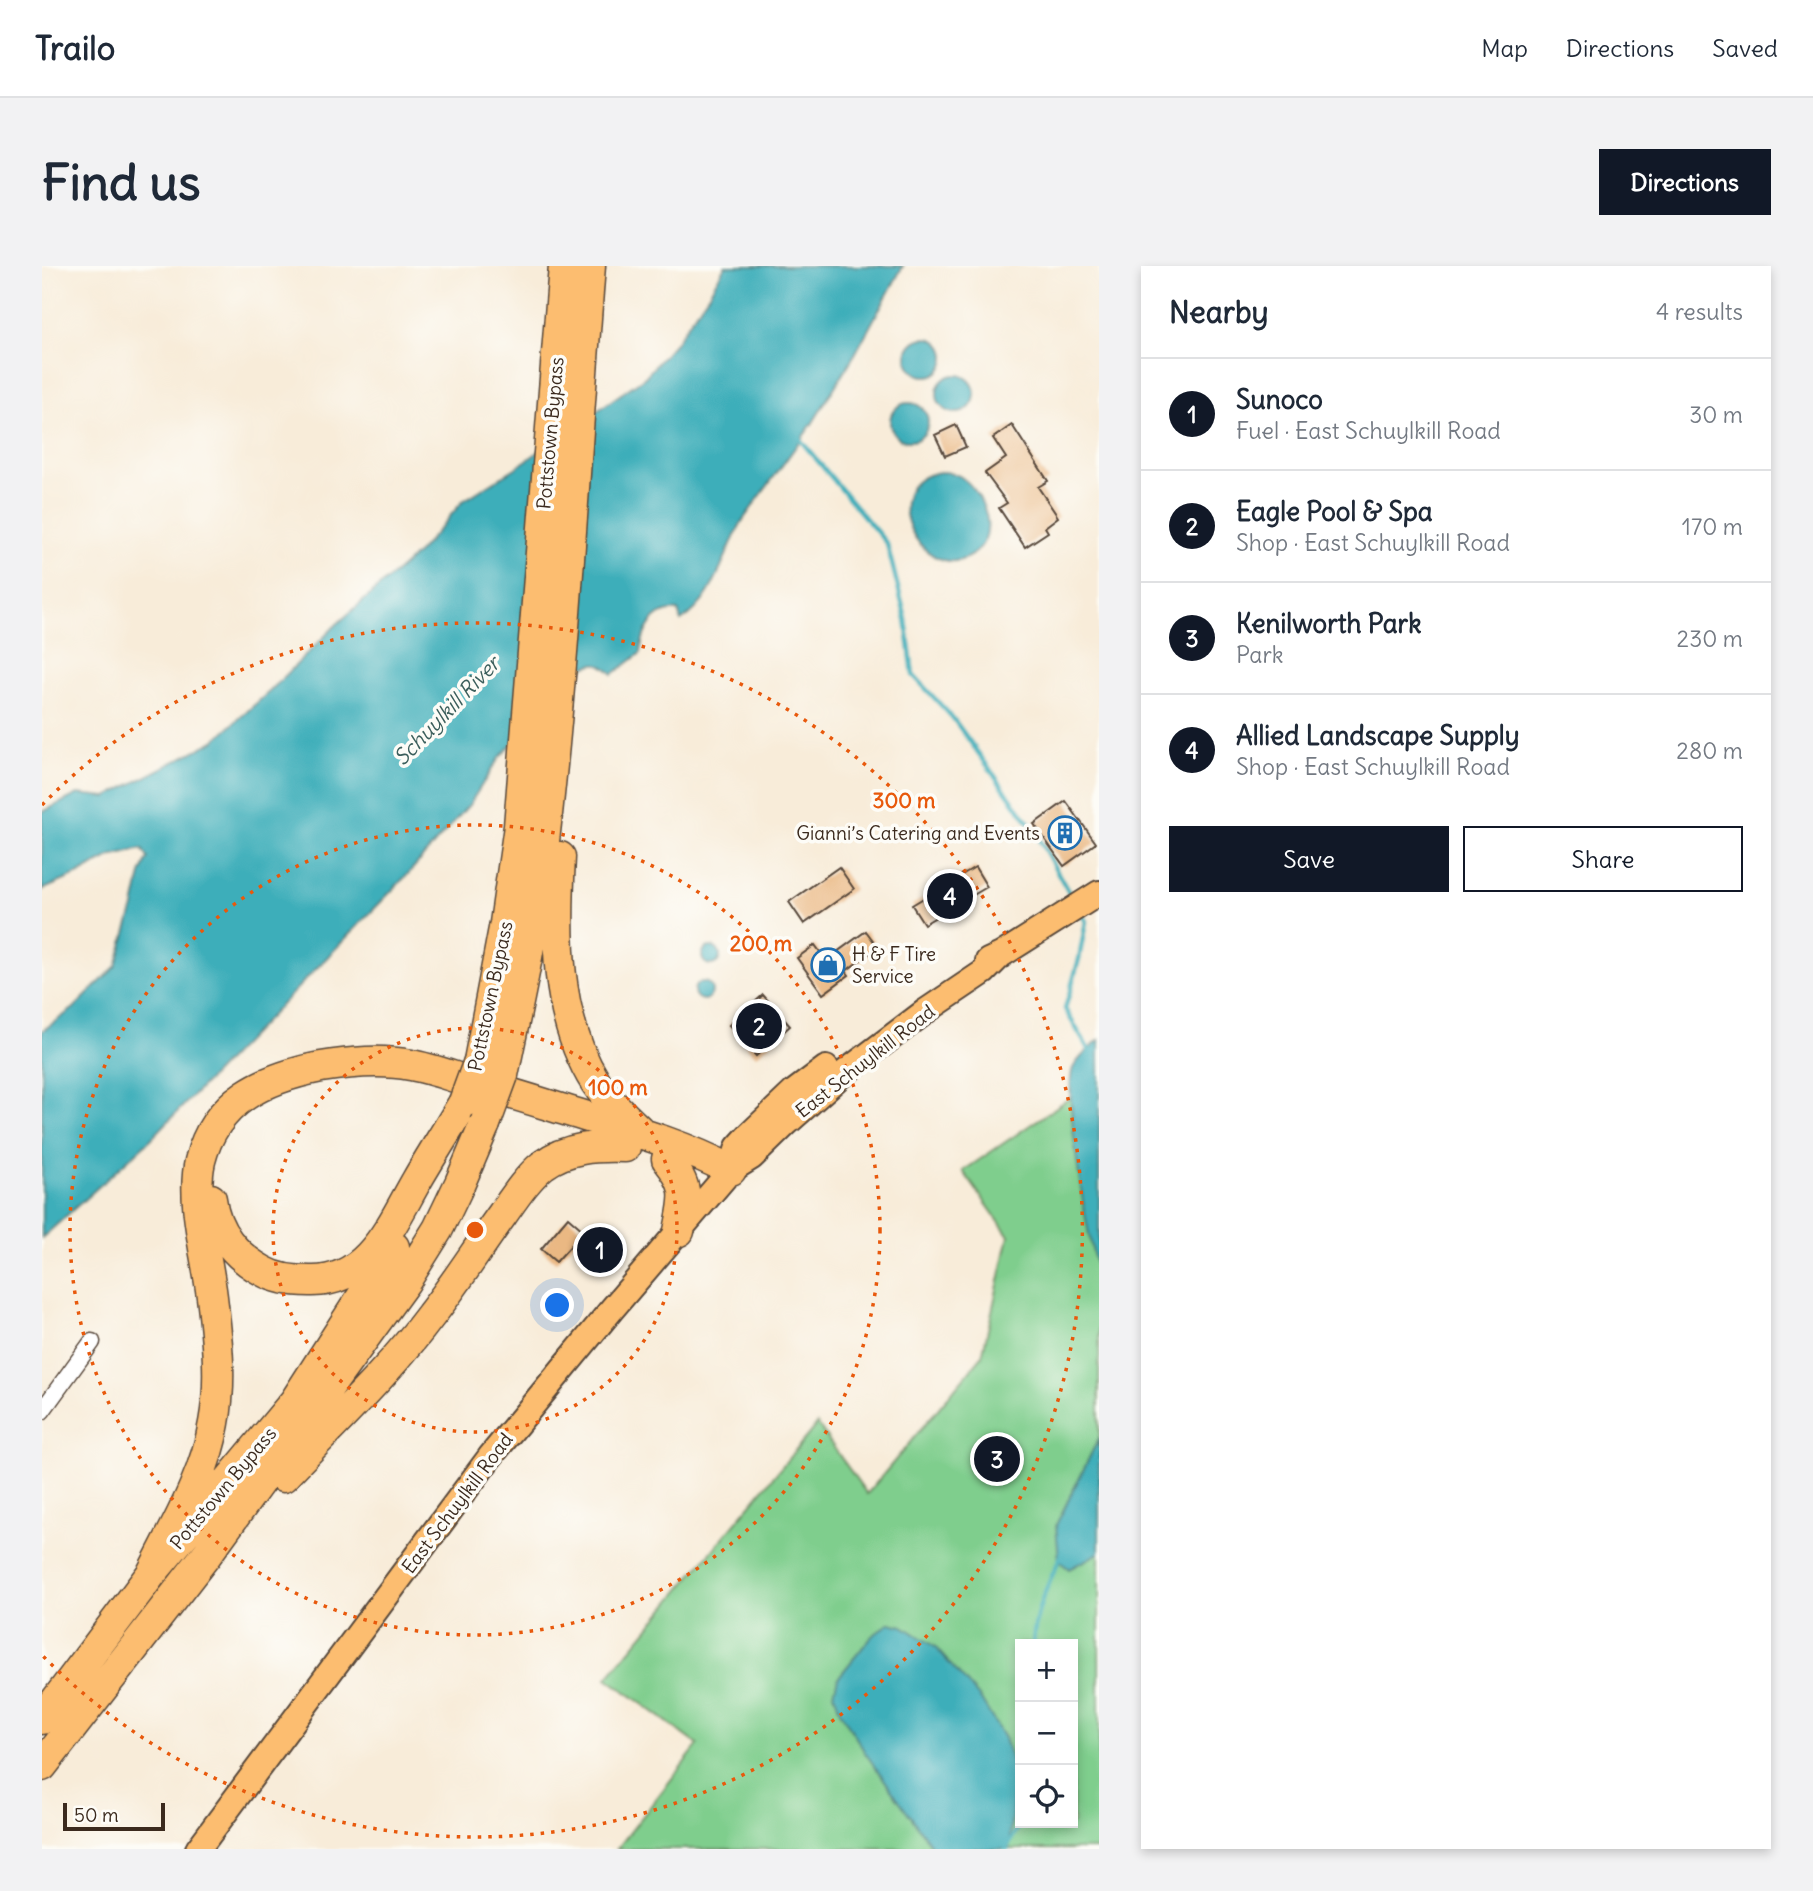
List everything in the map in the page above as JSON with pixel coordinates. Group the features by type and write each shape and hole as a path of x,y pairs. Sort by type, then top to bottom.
{"highway":[{"name":"Pottstown Bypass","path":"42,1766 207,1554 405,1282 438,1229 485,1124 505,923 519,825 564,266"},
{"name":"Pottstown Bypass","path":"42,1719 152,1573 296,1401 400,1236 434,1172 464,1102 491,1068 530,942 541,867 556,794 560,686 590,266"},
{"path":"556,794 557,916 566,1003 575,1037 590,1073 635,1141"},
{"path":"152,1573 192,1492 215,1421 218,1353 198,1177 205,1145 212,1129 239,1098 261,1085 291,1074 340,1063 412,1065 522,1096 635,1141 667,1159 731,1170"},
{"path":"464,1102 382,1241 364,1261 344,1274 316,1281 288,1280 274,1276 240,1255 218,1225 212,1207 210,1180 215,1155 225,1133 239,1116 270,1095 304,1083 369,1074 426,1080 609,1137 697,1153 731,1170"},
{"path":"207,1554 390,1365 430,1317 536,1172 566,1153 635,1141"},
{"path":"667,1159 683,1182 685,1192 679,1231"}],"main road":[{"name":"East Schuylkill Road","path":"198,1849 490,1458 731,1170 738,1147 794,1092 851,1049 920,1001 981,963 1001,955 1093,897"}],"street":[{"path":"42,1411 92,1342"}],"green space":[{"path":"1099,1078 1099,1849 617,1849 698,1745 607,1678 817,1424 867,1494 982,1356 1009,1236 963,1171"}],"water":[{"name":"Schuylkill River","path":"725,266 903,266 855,354 812,424 743,520 718,575 703,600 681,621 678,611 662,613 646,630 641,653 613,674 599,664 582,668 499,758 469,805 407,875 151,1139 42,1238 42,1031 74,1008 116,966 141,874 148,858 142,849 110,857 42,890 42,812 78,794 107,797 214,741 270,691 337,624 420,551 463,501 517,467 645,377 675,343"},
{"path":"926,338 939,344 945,357 939,370 926,376 913,370 907,357 913,344"},
{"path":"956,375 969,381 975,394 969,407 956,413 943,407 937,394 943,381"},
{"path":"909,403 922,409 928,422 922,435 909,441 896,435 890,422 896,409"},
{"path":"940,472 956,475 968,483 984,507 986,516 986,535 980,547 968,557 950,561 934,556 920,544 910,528 906,510 908,493 919,480"},
{"path":"707,947 715,947 720,956 718,963 707,965 702,960 702,952"},
{"path":"703,982 709,985 712,991 709,997 703,1000 697,997 694,991 697,985"},
{"path":"1099,1040 1099,1274 1078,1170 1071,1082 1075,1064"},
{"path":"1099,1438 1099,1553 1069,1569 1059,1561 1056,1525"},
{"path":"890,1623 903,1626 935,1647 980,1698 1004,1738 1013,1767 1009,1849 934,1849 866,1754 840,1711 834,1693 838,1678 871,1637"}],"building":[{"path":"956,425 966,447 945,456 935,435"},
{"path":"1012,425 1048,481 1038,487 1058,517 1045,527 1048,532 1025,547 999,508 1007,503 985,473 1006,458 993,438"},
{"name":"Gianni’s Catering and Events","path":"1066,801 1096,843 1064,866 1034,824"},
{"path":"839,867 854,889 804,924 789,902"},
{"path":"975,867 987,887 924,924 912,905"},
{"name":"H & F Tire Service","path":"866,931 878,947 846,971 849,975 823,994 797,958 815,945 826,960"},
{"path":"763,995 790,1026 756,1056 729,1025"},
{"path":"568,1217 584,1231 556,1262 541,1249"}],"waterway":[{"path":"797,436 887,544 906,619 913,675 952,717 1032,827 1073,900"},
{"path":"1081,914 1086,921 1065,1009 1090,1052"},
{"path":"1033,1639 1039,1609 1061,1556"},
{"path":"1006,1849 1018,1828"}],"place":[{"name":"Gianni’s Catering and Events","path":"1065,833"},
{"name":"Allied Landscape Supply","path":"950,896"},
{"name":"H & F Tire Service","path":"828,965"},
{"name":"Eagle Pool & Spa","path":"759,1026"},
{"name":"Sunoco","path":"600,1250"},
{"name":"Kenilworth Park","path":"997,1459"}]}
